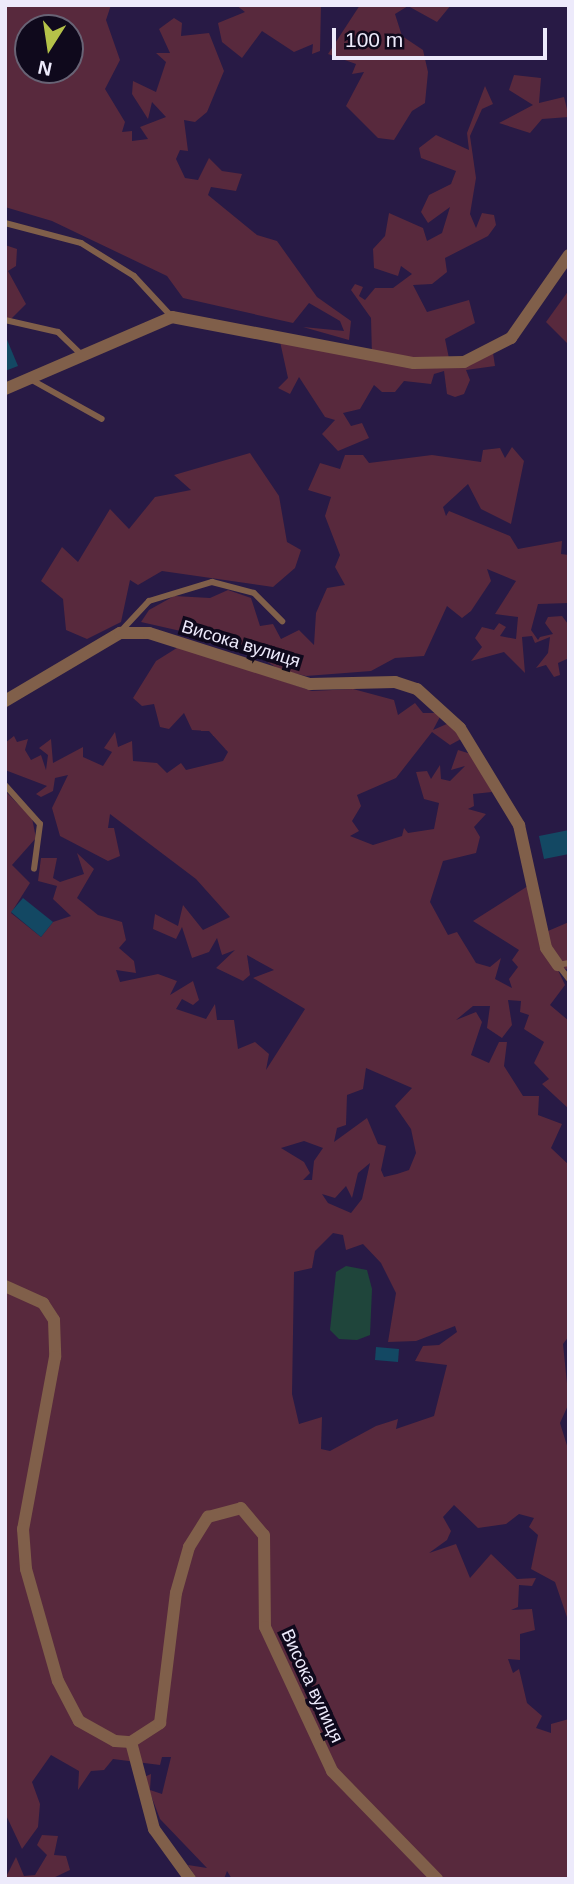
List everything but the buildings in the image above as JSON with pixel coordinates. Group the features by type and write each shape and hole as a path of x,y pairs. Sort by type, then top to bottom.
{"street":[{"path":"5,389 172,317 414,363 464,362 511,338 569,255"},
{"path":"5,701 120,633"},
{"name":"Висока вулиця","path":"120,633 149,634 310,684 395,682 438,702 519,825 546,948 564,964"},
{"path":"5,1286 43,1303 54,1320 55,1357 28,1483 26,1569 66,1702 94,1732 131,1742 154,1829 190,1879"},
{"name":"Висока вулиця","path":"131,1742 160,1723 176,1593 189,1547 208,1517 241,1508 264,1535 265,1627 332,1771 437,1879"}],"lane":[{"path":"5,223 81,243 134,276 172,317"},
{"path":"5,320 58,332 83,356"},
{"path":"30,379 102,418"},
{"path":"120,633 149,601 212,582 254,593 282,621"},
{"path":"5,785 40,824 34,869"},
{"path":"564,964 569,979"}],"shaded area":[{"path":"5,5 111,5 106,20 120,60 105,89 125,122 122,132 132,131 132,141 148,139 140,127 166,117 152,102 148,119 132,94 133,81 156,92 166,62 156,53 170,53 159,29 174,18 182,23 181,36 209,33 224,71 207,112 195,122 184,120 188,151 180,150 176,159 185,178 198,180 209,158 222,171 242,174 236,191 211,187 208,195 257,235 277,241 317,297 351,321 349,340 303,327 344,331 340,321 309,303 293,323 183,298 167,276 52,221 5,207"},
{"path":"236,5 321,5 320,51 312,54 313,44 294,52 262,31 242,58 222,42 218,23 245,12"},
{"path":"360,5 451,5 437,22 408,6 395,14 402,36 423,50 428,72 425,103 412,111 394,140 378,138 346,106 364,72 352,74 356,64 328,54"},
{"path":"514,75 541,78 539,103 564,97 569,117 542,119 530,133 499,123 533,105 509,90"},
{"path":"485,86 493,104 482,109 470,136 476,178 470,214 476,228 482,213 494,215 496,225 488,236 445,258 447,272 432,284 413,285 427,312 469,300 475,323 445,339 450,363 493,353 495,366 466,370 470,380 464,394 455,397 447,394 444,371 434,374 431,384 404,381 395,392 382,392 374,385 360,409 343,413 351,426 362,423 369,438 338,451 322,434 335,420 325,417 299,377 290,394 278,388 288,378 279,337 372,356 371,318 351,290 355,284 363,287 359,296 365,300 375,288 393,288 412,274 401,266 398,276 374,268 373,249 385,236 389,213 423,228 427,241 442,233 450,207 428,223 421,212 429,195 451,184 456,171 421,158 419,148 436,135 469,150 467,133"},
{"path":"5,245 17,249 16,266 8,271 26,304 5,325"},
{"path":"569,290 569,345 546,322"},
{"path":"512,447 524,461 511,524 481,509 468,484 443,507 446,516 449,511 510,536 518,549 562,541 561,554 569,555 569,603 538,604 531,630 538,640 553,634 545,623 548,617 562,616 568,624 569,658 558,663 560,675 554,677 546,665 536,668 548,653 550,637 535,643 532,636 522,637 525,673 504,652 471,661 482,647 475,638 482,627 494,630 499,623 506,627 500,636 516,639 518,617 495,614 516,581 487,569 491,581 471,611 462,618 447,606 424,656 395,658 371,671 306,676 280,670 242,645 141,622 149,610 174,596 210,598 228,590 251,598 260,626 273,624 281,639 299,630 314,645 316,613 327,588 345,585 335,567 340,555 325,516 331,497 308,490 320,463 340,469 345,455 363,455 369,463 432,455 481,462 483,450 500,448 505,458"},
{"path":"250,453 279,496 287,542 301,550 295,568 273,587 162,571 138,585 130,580 121,622 87,639 66,630 63,599 41,581 62,547 78,562 110,509 129,529 155,497 191,490 174,475"},
{"path":"180,646 312,691 353,689 394,700 398,715 415,703 423,713 442,713 433,730 449,723 461,739 450,745 432,732 396,778 357,795 361,806 352,821 359,831 350,836 373,845 402,836 404,828 408,833 434,829 439,803 424,799 416,772 427,771 431,779 440,765 441,779 450,781 465,766 451,770 458,750 471,754 492,792 473,794 474,806 468,809 486,814 474,827 480,837 476,853 443,861 430,902 448,935 457,932 476,963 490,967 501,958 495,979 512,988 509,979 518,967 512,960 519,950 473,921 531,884 541,934 569,922 569,970 556,966 565,985 550,1005 569,1021 569,1109 542,1084 549,1079 534,1063 544,1042 524,1029 529,1015 520,1012 521,1001 508,1000 512,1025 502,1038 487,1028 490,1006 473,1006 456,1020 476,1012 482,1022 471,1055 489,1063 499,1042 507,1042 504,1066 523,1096 539,1096 538,1115 562,1124 551,1148 569,1165 569,1336 563,1344 569,1403 560,1423 569,1452 569,1623 555,1582 531,1569 538,1535 529,1527 534,1518 519,1514 506,1524 478,1528 454,1505 443,1517 451,1531 447,1540 429,1553 456,1544 470,1578 491,1554 517,1579 536,1578 532,1586 519,1585 518,1607 511,1610 532,1609 535,1630 520,1634 520,1660 508,1659 513,1673 519,1669 527,1703 542,1716 536,1728 551,1733 551,1724 569,1719 569,1879 232,1879 227,1871 224,1879 197,1879 188,1865 207,1868 160,1819 144,1777 151,1774 150,1790 162,1794 171,1757 162,1757 160,1765 113,1759 104,1770 91,1771 78,1790 79,1771 51,1755 32,1782 40,1804 38,1827 22,1849 5,1813 5,791 32,818 36,838 12,865 30,883 11,913 41,937 53,922 71,916 53,899 57,886 38,881 41,858 57,858 53,878 60,882 84,874 77,853 94,869 77,898 98,915 122,922 126,940 119,948 134,961 136,973 116,970 120,982 158,974 177,981 170,995 193,981 199,1000 193,1005 182,999 176,1009 206,1019 215,1004 217,1020 234,1020 238,1049 255,1042 269,1054 266,1070 305,1009 253,978 274,970 247,955 250,975 243,981 216,968 235,950 222,955 217,938 209,952 192,958 182,927 176,939 153,929 155,914 178,926 183,905 203,930 230,917 196,879 110,814 108,828 114,828 120,856 108,861 60,836 52,808 68,775 55,778 53,791 41,797 36,794 47,786 5,770 5,743 14,736 17,742 28,739 25,750 31,760 41,755 46,770 48,755 39,748 51,739 53,763 83,747 83,757 103,766 112,752 104,748 115,732 118,747 132,741 133,761 157,763 167,773 181,763 186,770 223,761 228,752 209,731 192,730 184,713 169,729 160,727 154,704 142,706 133,698 156,661","holes":["366,1068 412,1088 395,1106 411,1129 416,1153 409,1170 384,1177 381,1170 386,1146 378,1144 367,1118 334,1142 337,1128 346,1125 347,1095 363,1089","304,1141 323,1148 314,1161 312,1180 303,1180 310,1173 304,1162 281,1148","370,1163 362,1199 351,1213 328,1203 322,1194 335,1198 346,1186 352,1198 358,1173","333,1233 343,1235 346,1250 363,1244 381,1263 396,1293 388,1342 416,1341 455,1326 457,1332 439,1345 423,1346 415,1361 447,1365 434,1416 396,1429 398,1419 376,1426 330,1451 321,1449 322,1417 299,1424 292,1394 294,1272 312,1268 315,1251"]},
{"path":"346,1266 367,1270 372,1289 370,1335 357,1340 339,1339 330,1330 336,1272"},
{"path":"42,1835 58,1836 54,1855 66,1856 70,1870 51,1879 5,1879 16,1857 24,1876 35,1875 47,1855 37,1845"}]}
